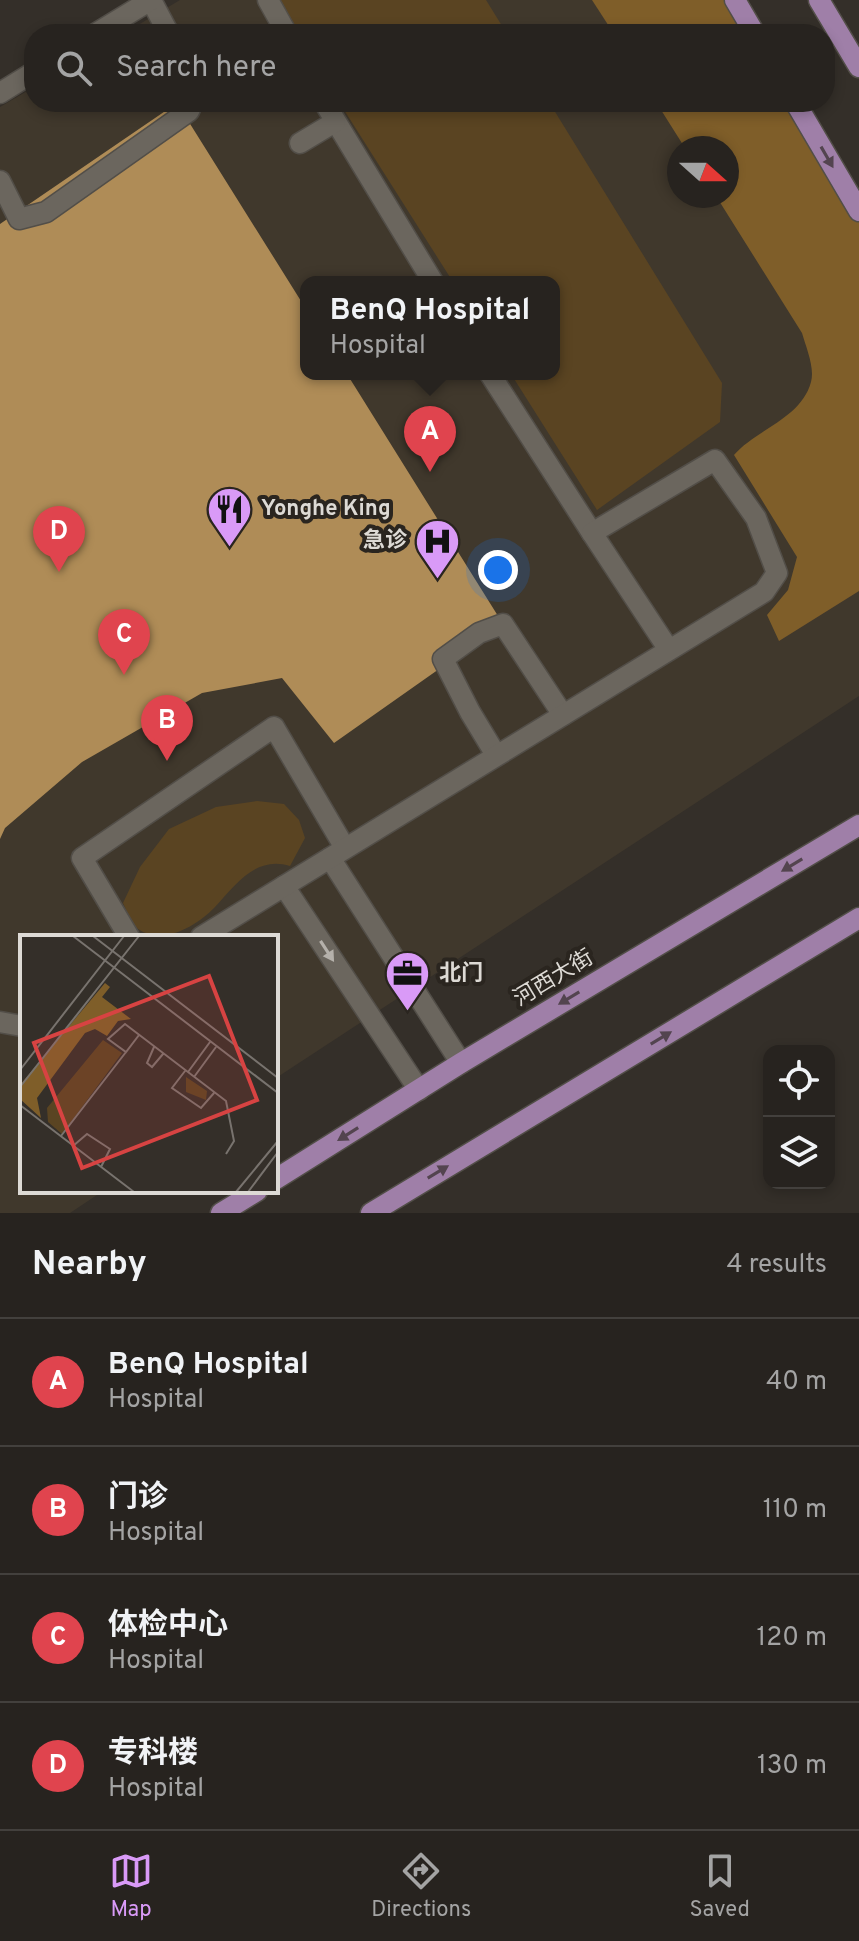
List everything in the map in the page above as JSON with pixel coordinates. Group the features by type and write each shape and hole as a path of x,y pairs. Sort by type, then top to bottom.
{"main road":[{"path":"735,0 749,24"},
{"path":"819,0 833,24"},
{"path":"835,27 859,67"},
{"path":"801,112 859,211"},
{"name":"河西大街","path":"278,1178 461,1063 859,825"},
{"path":"371,1213 859,918"},
{"path":"221,1213 254,1193"}],"street":[{"path":"111,24 151,0 164,24"},
{"path":"268,0 281,24"},
{"path":"0,93 24,78"},
{"path":"0,181 19,219 46,212 188,112"},
{"path":"330,112 429,276"},
{"path":"300,143 335,122"},
{"path":"494,380 669,650"},
{"path":"204,935 764,592 777,573 756,518 715,460 592,533"},
{"path":"496,755 443,659 479,633 503,624 563,715"},
{"path":"128,935 82,858 274,727 338,853 461,1063"},
{"path":"284,886 419,1090"},
{"path":"0,1022 20,1026"}],"shaded area":[{"path":"180,0 711,0 725,24 140,24"},
{"path":"275,0 486,0 501,24 290,24"},
{"path":"592,0 742,0 755,24 608,24"},
{"path":"24,93 24,112 778,112 859,249 859,696 278,1077 278,935 20,935 20,1193 100,1193 70,1213 0,1213 0,107"},
{"path":"345,112 555,112 722,383 720,422 597,510 515,380 560,380 560,276 449,276"},
{"path":"662,112 806,112 859,208 859,591 779,641 767,615 788,590 797,557 734,455 788,415 806,395 812,370 802,333 724,208 739,208 739,136 677,136"},
{"path":"257,801 284,804 299,820 305,838 290,866 278,864 257,868 239,881 208,914 179,932 158,935 138,929 123,903 140,867 169,829 216,807"}],"building":[{"path":"164,112 183,112 300,299 300,380 351,380 503,624 334,743 282,678 202,693 82,762 5,828 0,839 0,224"}],"place":[{"name":"BenQ Hospital","path":"430,472"},
{"name":"Yonghe King","path":"230,548"},
{"name":"专科楼","path":"59,572"},
{"name":"急诊","path":"438,580"},
{"name":"体检中心","path":"124,675"},
{"name":"门诊","path":"167,761"},
{"name":"北门","path":"408,1013"}]}
